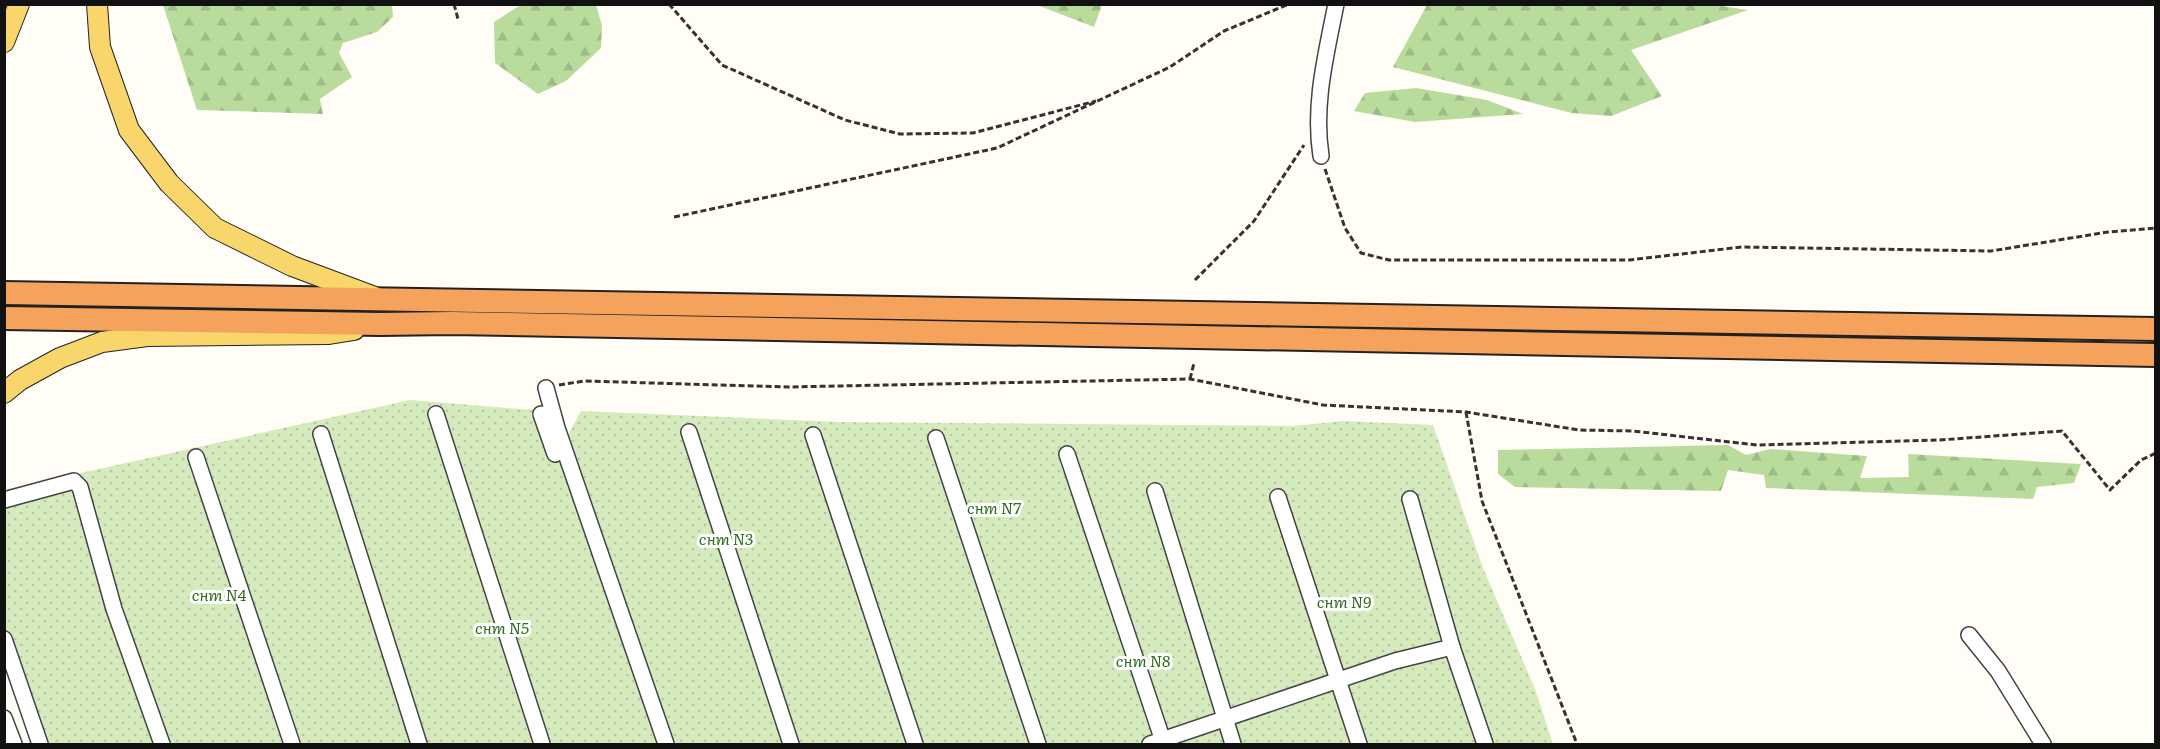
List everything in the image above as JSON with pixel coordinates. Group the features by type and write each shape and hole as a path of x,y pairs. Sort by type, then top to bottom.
{"highway":[{"path":"4,293 2156,329"},
{"path":"4,318 380,324 452,323 2156,355"}],"main road":[{"path":"4,42 19,4"},
{"path":"97,4 100,47 129,130 169,183 215,228 292,266 384,300"},
{"path":"4,393 20,380 60,358 102,342 147,336 329,334 380,324"}],"street":[{"path":"1321,156 1318,133 1320,85 1336,4"},
{"path":"546,388 557,428 666,744"},
{"path":"436,414 542,744"},
{"path":"541,414 659,744"},
{"path":"689,432 791,744"},
{"path":"321,434 419,744"},
{"path":"813,435 915,744"},
{"path":"936,438 1038,744"},
{"path":"1067,454 1159,743 1337,680 1395,661 1452,647"},
{"path":"196,457 291,744"},
{"path":"4,500 74,481 80,487 114,609 162,744"},
{"path":"1155,491 1233,744"},
{"path":"1278,496 1359,744"},
{"path":"1410,499 1452,647 1485,744"},
{"path":"1969,635 1998,670 2043,744"},
{"path":"4,639 40,744"},
{"path":"4,718 14,744"}],"path":[{"path":"454,4 458,19"},
{"path":"669,4 722,65 845,120 900,134 973,133 1103,99"},
{"path":"674,218 997,148 1170,67 1224,31 1289,4"},
{"path":"1195,280 1254,221 1306,142 1318,133"},
{"path":"1321,156 1345,228 1361,253 1389,260 1629,260 1742,247 1991,251 2108,232 2156,228"},
{"path":"1190,379 1194,363"},
{"path":"546,388 584,381 788,387 1190,379 1323,405 1466,412 1579,430 1633,431 1757,445 1940,440 2062,431 2110,490 2141,460 2156,453"},
{"path":"1466,412 1482,501 1577,744"}],"green space":[{"path":"522,4 596,5 602,26 601,48 566,81 538,94 495,63 494,22"},
{"path":"1102,4 1094,27 1037,5"},
{"path":"1708,4 1748,10 1631,50 1662,96 1611,116 1572,113 1393,67 1427,5"},
{"path":"163,5 392,5 393,17 377,32 343,43 339,53 352,77 320,99 323,114 197,110"},
{"path":"1416,88 1487,100 1523,114 1415,122 1354,111 1365,93"},
{"path":"410,400 544,411 663,744 36,744 5,652 4,490"},
{"path":"581,411 840,422 1292,426 1344,421 1433,425 1483,568 1535,689 1553,744 670,744 567,437"},
{"path":"1728,445 1746,455 1770,449 1867,456 1860,478 1909,477 1908,454 2081,464 2074,483 2037,487 2033,499 1766,488 1764,475 1728,470 1721,491 1515,487 1498,474 1498,450"}],"park label":[{"name":"снт N7","path":"994,508"},
{"name":"снт N3","path":"726,539"},
{"name":"снт N4","path":"219,595"},
{"name":"снт N9","path":"1344,602"},
{"name":"снт N5","path":"502,628"},
{"name":"снт N8","path":"1143,661"}]}
